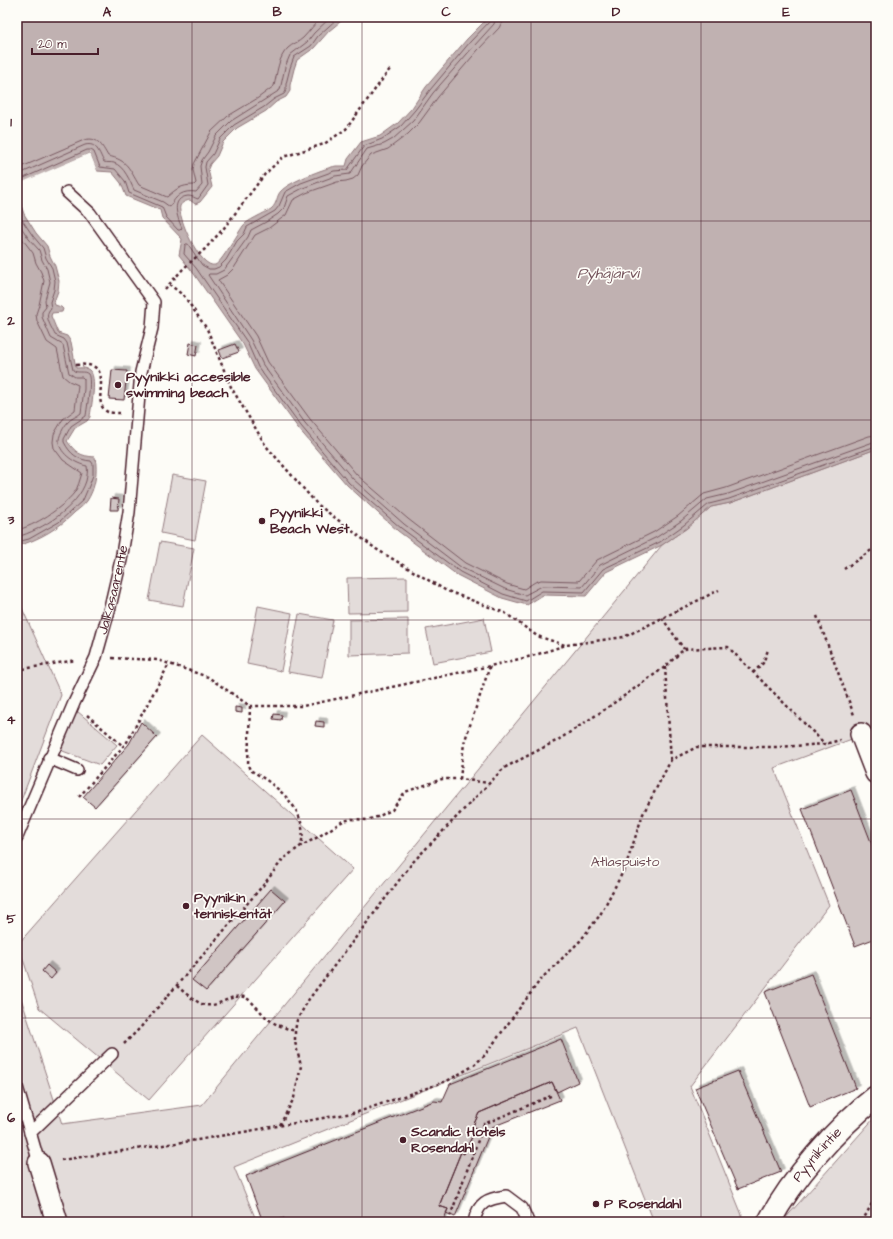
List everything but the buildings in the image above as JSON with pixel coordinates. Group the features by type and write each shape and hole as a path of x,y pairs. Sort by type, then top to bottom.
{"street":[{"path":"861,734 876,773"},
{"name":"Pyynikintie","path":"769,1222 788,1191 819,1153 860,1109 876,1097"},
{"path":"39,1163 57,1222"}],"lane":[{"path":"67,192 90,213 154,302"},
{"name":"Jalkasaarentie","path":"17,837 49,758 96,657 121,560 129,512 141,372 152,328 154,302"},
{"path":"49,758 77,770"},
{"path":"30,1133 112,1054"},
{"path":"17,1087 39,1163"},
{"path":"474,1222 482,1203 491,1198 506,1196 522,1208 528,1222"}],"path":[{"path":"154,302 183,269 205,249 224,228 265,174 283,157 324,144 346,129 390,69"},
{"path":"169,284 184,296 207,329 231,387 266,446 317,504 376,549 445,590 505,613 538,636 566,645"},
{"path":"76,365 90,365 99,371 101,382 100,399 104,409 108,412 137,412"},
{"path":"844,569 876,547"},
{"path":"17,670 56,662 96,657 158,660 208,677 250,706 303,706 490,666 532,656 566,645 624,637 719,590"},
{"path":"671,760 696,747 779,747 825,744 861,734 818,616"},
{"path":"662,618 684,649"},
{"path":"280,1125 294,1098 301,1066 295,1042 295,1031 297,1020 309,999 413,862 504,768 558,740 604,710 665,666 684,649 728,648 825,744"},
{"path":"753,673 763,663 768,650"},
{"path":"79,797 127,742 170,664"},
{"path":"460,779 464,743 490,666"},
{"path":"39,1163 197,1140 358,1112 447,1080 473,1066 485,1055 541,979 580,941 600,915 625,868 643,814 671,760 665,666"},
{"path":"250,706 248,765 250,770 277,788 296,809 303,826 304,836 301,846"},
{"path":"88,715 123,746"},
{"path":"112,1054 140,1028 177,986 265,883 283,859 301,846 343,821 352,819 367,820 392,810 405,792 442,779 460,779 489,783"},
{"path":"177,986 198,1002 209,1005 218,1004 237,996 246,998 267,1018 286,1029 295,1031"},
{"path":"448,1222 484,1124 553,1095"},
{"path":"862,1222 876,1196"}],"green space":[{"name":"Atlaspuisto","path":"876,449 876,730 774,768 829,905 690,1086 742,1215 739,1222 654,1222 578,1028 234,1167 257,1222 17,1222 17,986 62,1124 202,1105 662,545 687,528 711,507 730,503"},
{"path":"172,475 206,481 195,540 161,533"},
{"path":"160,542 194,548 183,606 149,600"},
{"path":"407,577 407,612 348,613 347,578"},
{"path":"17,597 61,695 17,811"},
{"path":"258,606 292,613 281,671 247,664"},
{"path":"299,614 333,620 322,678 288,672"},
{"path":"484,618 491,652 433,663 426,629"},
{"path":"408,619 408,653 349,655 349,620"},
{"path":"77,711 117,745 100,765 60,750"},
{"name":"Pyynikin tenniskentät","path":"202,735 353,869 149,1100 39,1008 18,944"},
{"path":"876,1116 876,1222 782,1222"}],"water":[{"name":"Pyhäjärvi","path":"17,17 346,17 329,31 314,48 297,60 290,85 290,91 286,97 237,128 223,142 217,156 210,164 208,169 212,187 200,202 195,204 190,200 186,201 180,206 182,220 191,241 203,259 209,264 215,265 225,254 243,226 252,219 271,209 275,204 279,193 285,187 324,169 336,166 346,166 348,159 361,142 380,136 398,123 412,108 426,87 467,39 489,17 876,17 876,449 730,503 711,507 687,528 662,545 606,572 586,596 543,595 527,605 502,598 457,575 398,531 347,485 298,428 255,369 243,344 192,271 179,255 182,239 162,218 160,210 126,196 121,183 112,172 97,171 90,153 18,185 20,202 24,214 36,233 47,246 59,281 58,291 54,302 55,305 63,309 62,312 52,313 51,316 58,333 67,336 71,342 76,368 87,369 92,373 94,385 90,417 87,421 75,428 67,441 79,453 86,456 95,457 96,469 92,491 87,501 83,505 48,533 17,546"}],"pier":[{"path":"90,153 98,173 96,172 89,156 21,186 21,191 18,184"}],"place":[{"name":"Pyynikki accessible swimming beach","path":"118,385"},
{"name":"Pyynikki Beach West","path":"262,521"},
{"name":"Pyynikin tenniskentät","path":"186,906"},
{"name":"Scandic Hotels Rosendahl","path":"403,1140"},
{"name":"P Rosendahl","path":"596,1204"}]}
